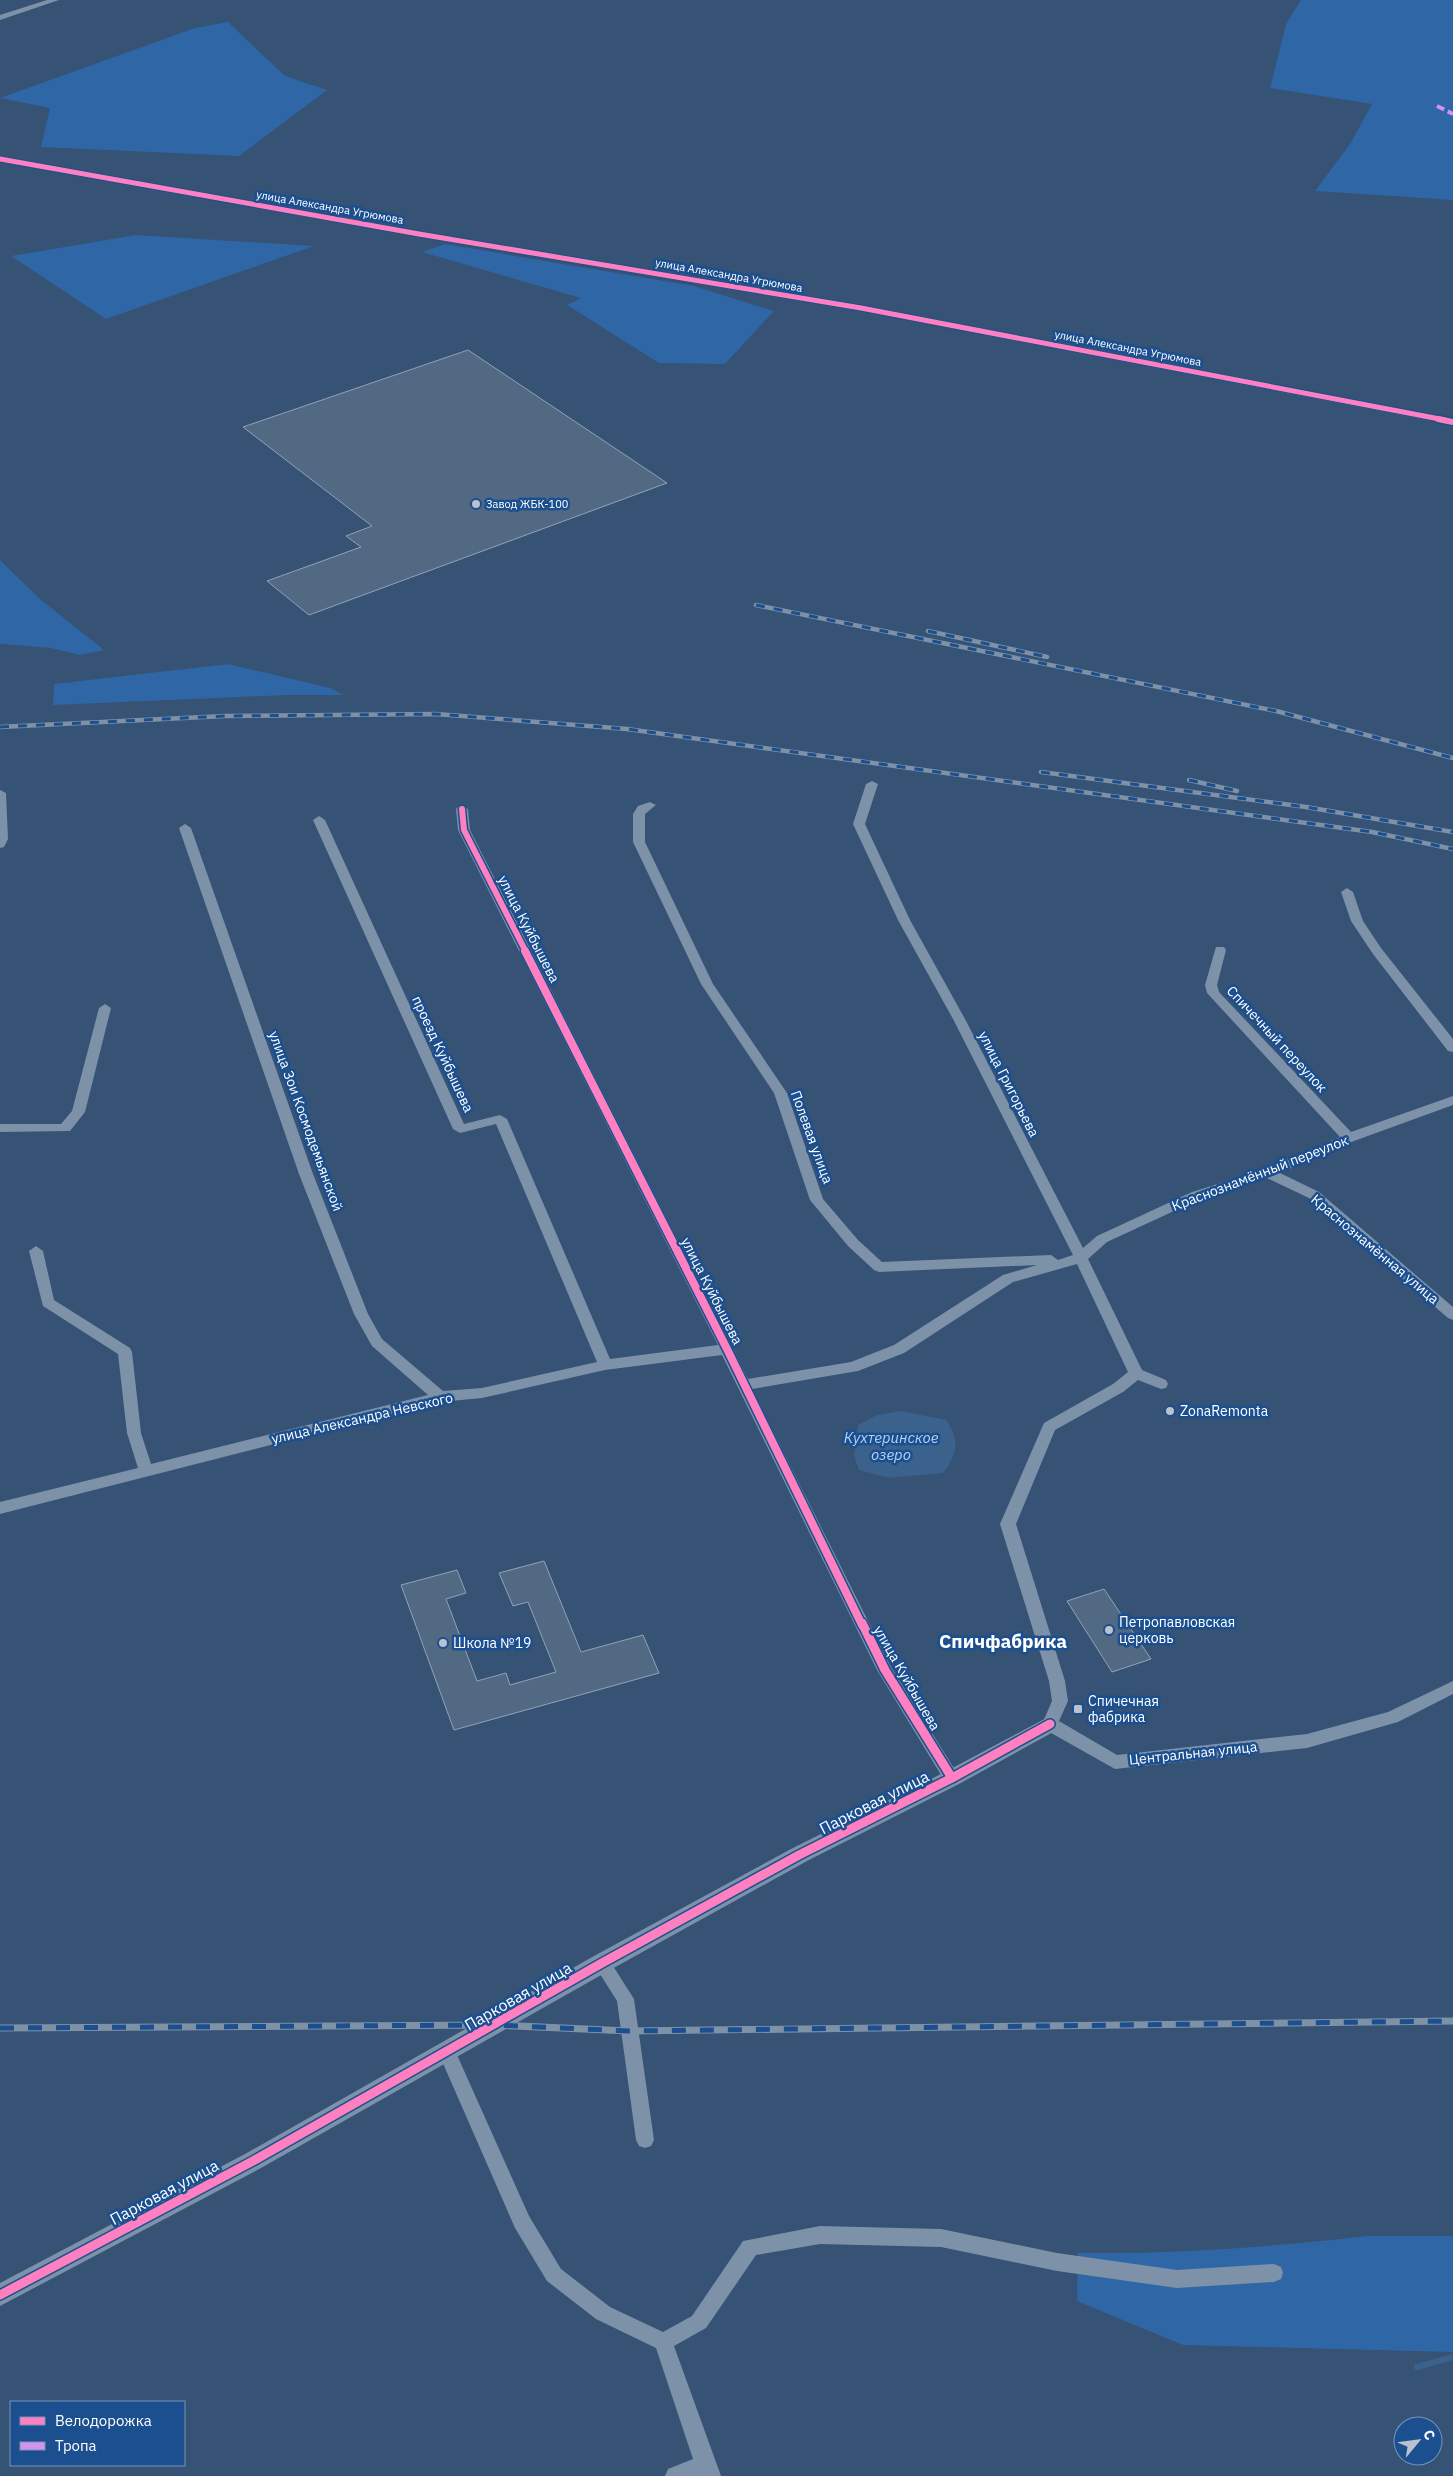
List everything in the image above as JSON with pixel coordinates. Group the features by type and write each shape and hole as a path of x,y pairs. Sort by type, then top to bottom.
{"street":[{"path":"0,18 55,0"},
{"name":"улица Александра Угрюмова","path":"0,159 429,236 861,308 1453,422"},
{"name":"улица Григорьева","path":"872,784 859,824 904,920 960,1019 1136,1373"},
{"path":"0,793 1,841"},
{"name":"Полевая улица","path":"650,805 642,808 638,814 639,842 707,984 780,1093 817,1200 853,1243 879,1267 1080,1258"},
{"name":"улица Куйбышева","path":"462,809 464,830 727,1349 743,1386 885,1670 952,1778"},
{"name":"проезд Куйбышева","path":"319,820 460,1129 500,1118 605,1365"},
{"name":"улица Зои Космодемьянской","path":"185,828 306,1174 362,1314 377,1342 440,1397"},
{"path":"1347,892 1357,921 1377,951 1453,1048"},
{"name":"Спичечный переулок","path":"1220,950 1211,985 1213,993 1349,1138"},
{"path":"0,1128 65,1128 78,1112 106,1008"},
{"name":"Краснознамённый переулок","path":"743,1386 853,1367 899,1349 1008,1278 1080,1258 1102,1240 1198,1195 1268,1173 1349,1138 1453,1100"},
{"name":"Краснознамённая улица","path":"1268,1173 1314,1195 1453,1315"},
{"path":"36,1251 48,1303 125,1352 134,1433 146,1471"},
{"name":"улица Александра Невского","path":"0,1508 440,1397 482,1393 605,1365 727,1349"},
{"path":"1050,1724 1060,1701 1057,1681 1008,1524 1049,1427 1118,1388 1136,1373 1161,1384"},
{"name":"Центральная улица","path":"1050,1724 1115,1762 1307,1741 1392,1717 1453,1687"},
{"name":"Парковая улица","path":"0,2295 252,2161 602,1963 799,1856 952,1778 1050,1724"},
{"path":"602,1963 625,1999 645,2140"},
{"path":"447,2052 522,2222 554,2275 603,2313 663,2342 708,2470 674,2476"},
{"path":"663,2342 699,2322 750,2247 820,2235 941,2238 1057,2262 1177,2279 1274,2273"}],"shaded area":[{"path":"1301,0 1453,0 1453,200 1315,191 1350,144 1372,104 1270,88 1286,24"},
{"path":"228,22 285,76 327,90 239,156 41,147 50,108 0,98 195,28"},
{"path":"136,235 314,246 106,319 11,256"},
{"path":"445,244 694,286 774,311 725,364 659,363 567,305 581,298 422,252"},
{"path":"0,560 40,599 104,650 80,655 51,648 0,644"},
{"path":"228,664 330,688 344,695 287,695 53,705 54,684"},
{"path":"1367,2236 1453,2236 1453,2352 1183,2345 1077,2301 1078,2253 1222,2249"}],"water":[{"name":"Кухтеринское озеро","path":"901,1411 946,1420 954,1434 955,1447 951,1460 943,1473 889,1478 859,1470 854,1456 858,1425 877,1415"}],"building":[{"name":"Завод ЖБК-100","path":"468,350 667,483 309,615 267,581 361,547 346,536 372,526 243,427"},
{"name":"Школа №19","path":"544,1561 581,1652 643,1635 659,1673 454,1730 401,1585 457,1570 466,1593 446,1599 477,1681 506,1673 510,1685 556,1672 528,1602 513,1606 499,1573"},
{"name":"Петропавловская церковь","path":"1104,1589 1151,1659 1112,1672 1067,1601"}],"waterway":[{"path":"1417,2367 1453,2357"}],"railway":[{"path":"756,605 1276,711 1453,758"},
{"path":"928,631 1047,657"},
{"path":"0,727 225,716 436,714 627,729 1372,832 1453,849"},
{"path":"1041,772 1306,807 1453,832"},
{"path":"1189,780 1237,791"},
{"path":"0,2028 494,2025 629,2031 1453,2021"}],"marked path":[{"path":"1437,106 1453,114"}],"cycle path":[{"path":"0,159 419,234 861,308 1453,422"},
{"path":"462,809 464,830 727,1349 743,1385 885,1670 952,1778"},
{"path":"0,2295 253,2161 602,1963 799,1855 952,1778 1050,1724"}],"place":[{"name":"Завод ЖБК-100","path":"476,504"},
{"name":"ZonaRemonta","path":"1170,1411"},
{"name":"Петропавловская церковь","path":"1109,1630"},
{"name":"Школа №19","path":"443,1643"},
{"name":"Спичечная фабрика","path":"1078,1709"}],"district":[{"name":"Спичфабрика","path":"1003,1641"}]}
